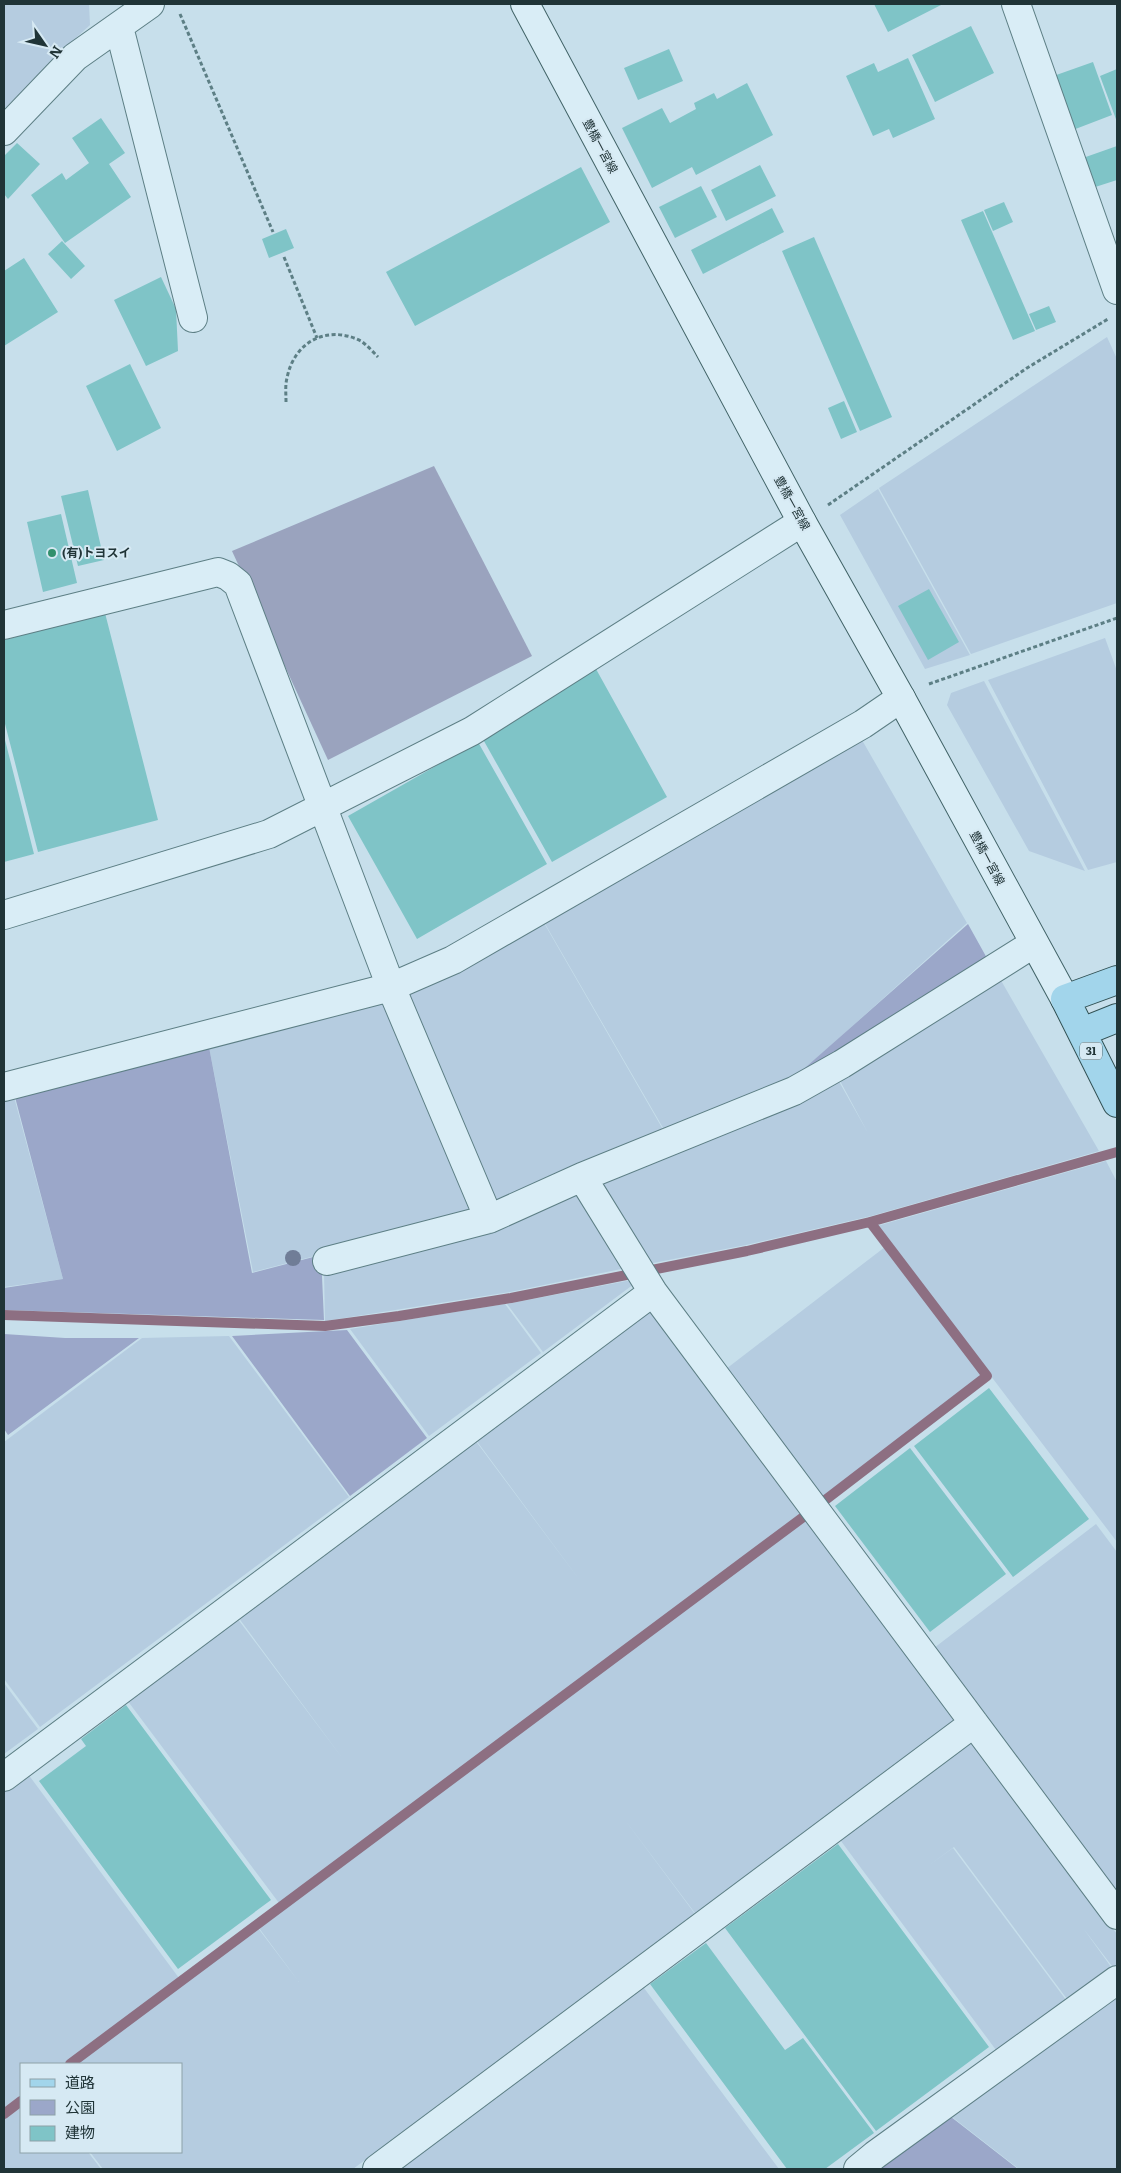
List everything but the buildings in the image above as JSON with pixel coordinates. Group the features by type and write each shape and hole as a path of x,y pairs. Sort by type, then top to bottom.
{"main road":[{"path":"1065,999 1117,980"},
{"name":"31","path":"1065,999 1117,1102"},
{"name":"31","path":"1082,1032 1117,1018"}],"street":[{"path":"4,131 75,57 150,4"},
{"name":"豊橋一宮線","path":"525,4 802,522 901,698 1033,944 1065,999"},
{"path":"1016,4 1117,290"},
{"path":"119,27 194,318"},
{"path":"4,915 269,834 472,731 802,522"},
{"path":"4,625 200,575 218,572 228,576 238,584 391,987 489,1219"},
{"path":"4,1087 391,987 462,955 855,729 901,698"},
{"path":"327,1261 489,1219 582,1177 794,1091 842,1064 1033,944"},
{"path":"582,1177 653,1292 1117,1915"},
{"path":"4,1777 653,1292"},
{"path":"377,2169 974,1723"},
{"path":"858,2169 875,2154 1117,1980"}],"path":[{"path":"180,13 273,232"},
{"path":"284,257 317,338"},
{"path":"802,522 1028,368 1109,319"},
{"path":"286,402 287,378 294,360 306,344 317,338 331,334 347,336 363,342 378,357"},
{"path":"901,698 935,681 1117,618"}],"shaded area":[{"path":"4,4 89,4 90,25 55,57 4,109"},
{"path":"1107,337 1117,359 1117,603 971,654 879,488"},
{"path":"434,466 532,656 328,760 232,551"},
{"path":"878,489 970,655 925,669 840,515"},
{"path":"1105,638 1117,671 1117,862 1088,870 988,680"},
{"path":"984,681 1085,871 1029,851 947,705 951,693"},
{"path":"862,740 967,923 789,1083 666,1133 544,922"},
{"path":"544,923 665,1133 494,1205 405,995"},
{"path":"999,977 1099,1151 871,1216 746,1245 648,1264 597,1182 837,1078 868,1133 838,1077"},
{"path":"386,1001 476,1214 253,1272 209,1047"},
{"path":"14,1097 63,1279 4,1287 4,1100"},
{"path":"1106,1161 1117,1182 1117,1542 877,1226"},
{"path":"577,1190 626,1268 510,1292 325,1321 324,1272"},
{"path":"885,1247 982,1375 821,1498 726,1369"},
{"path":"642,1278 543,1352 507,1304"},
{"path":"505,1304 541,1353 429,1436 350,1329"},
{"path":"652,1308 803,1512 279,1903 127,1700 237,1618 343,1759 238,1617 475,1440 581,1582 476,1440"},
{"path":"229,1336 349,1497 40,1727 4,1679 4,1442 142,1338"},
{"path":"808,1518 957,1718 695,1913 625,1820 695,1914 353,2169 103,2169 91,2153 182,2153 182,2063 77,2063 258,1928 299,1982 259,1928"},
{"path":"1096,1524 1117,1552 1117,1894 934,1648"},
{"path":"4,1683 38,1729 4,1754"},
{"path":"971,1737 1117,1934 1117,1968 1115,1970 1083,1928 1114,1971 1070,2003 954,1847 928,1866 953,1848 1069,2004 999,2054 838,1837"},
{"path":"28,1774 179,1978 64,2063 20,2063 20,2097 4,2109 4,1792"},
{"path":"641,1984 779,2169 393,2169"},
{"path":"1117,1990 1117,2169 1019,2169 947,2113"},
{"path":"20,2106 20,2153 89,2153 101,2169 4,2169 4,2118"}],"green space":[{"path":"968,924 988,960 789,1082"},
{"path":"209,1047 252,1273 321,1255 324,1320 4,1310 4,1288 63,1279 15,1097"},
{"path":"347,1330 427,1438 350,1496 232,1336"},
{"path":"4,1334 65,1338 139,1338 8,1435 4,1429"},
{"path":"946,2113 1018,2169 877,2169"}],"waterway":[{"path":"4,1315 325,1326 399,1316 511,1298 747,1251 870,1222 1117,1152"},
{"path":"824,1501 987,1376 870,1222"},
{"path":"71,2063 806,1515"},
{"path":"4,2114 20,2102"}],"place":[{"name":"(有)トヨスイ","path":"52,553"}]}
